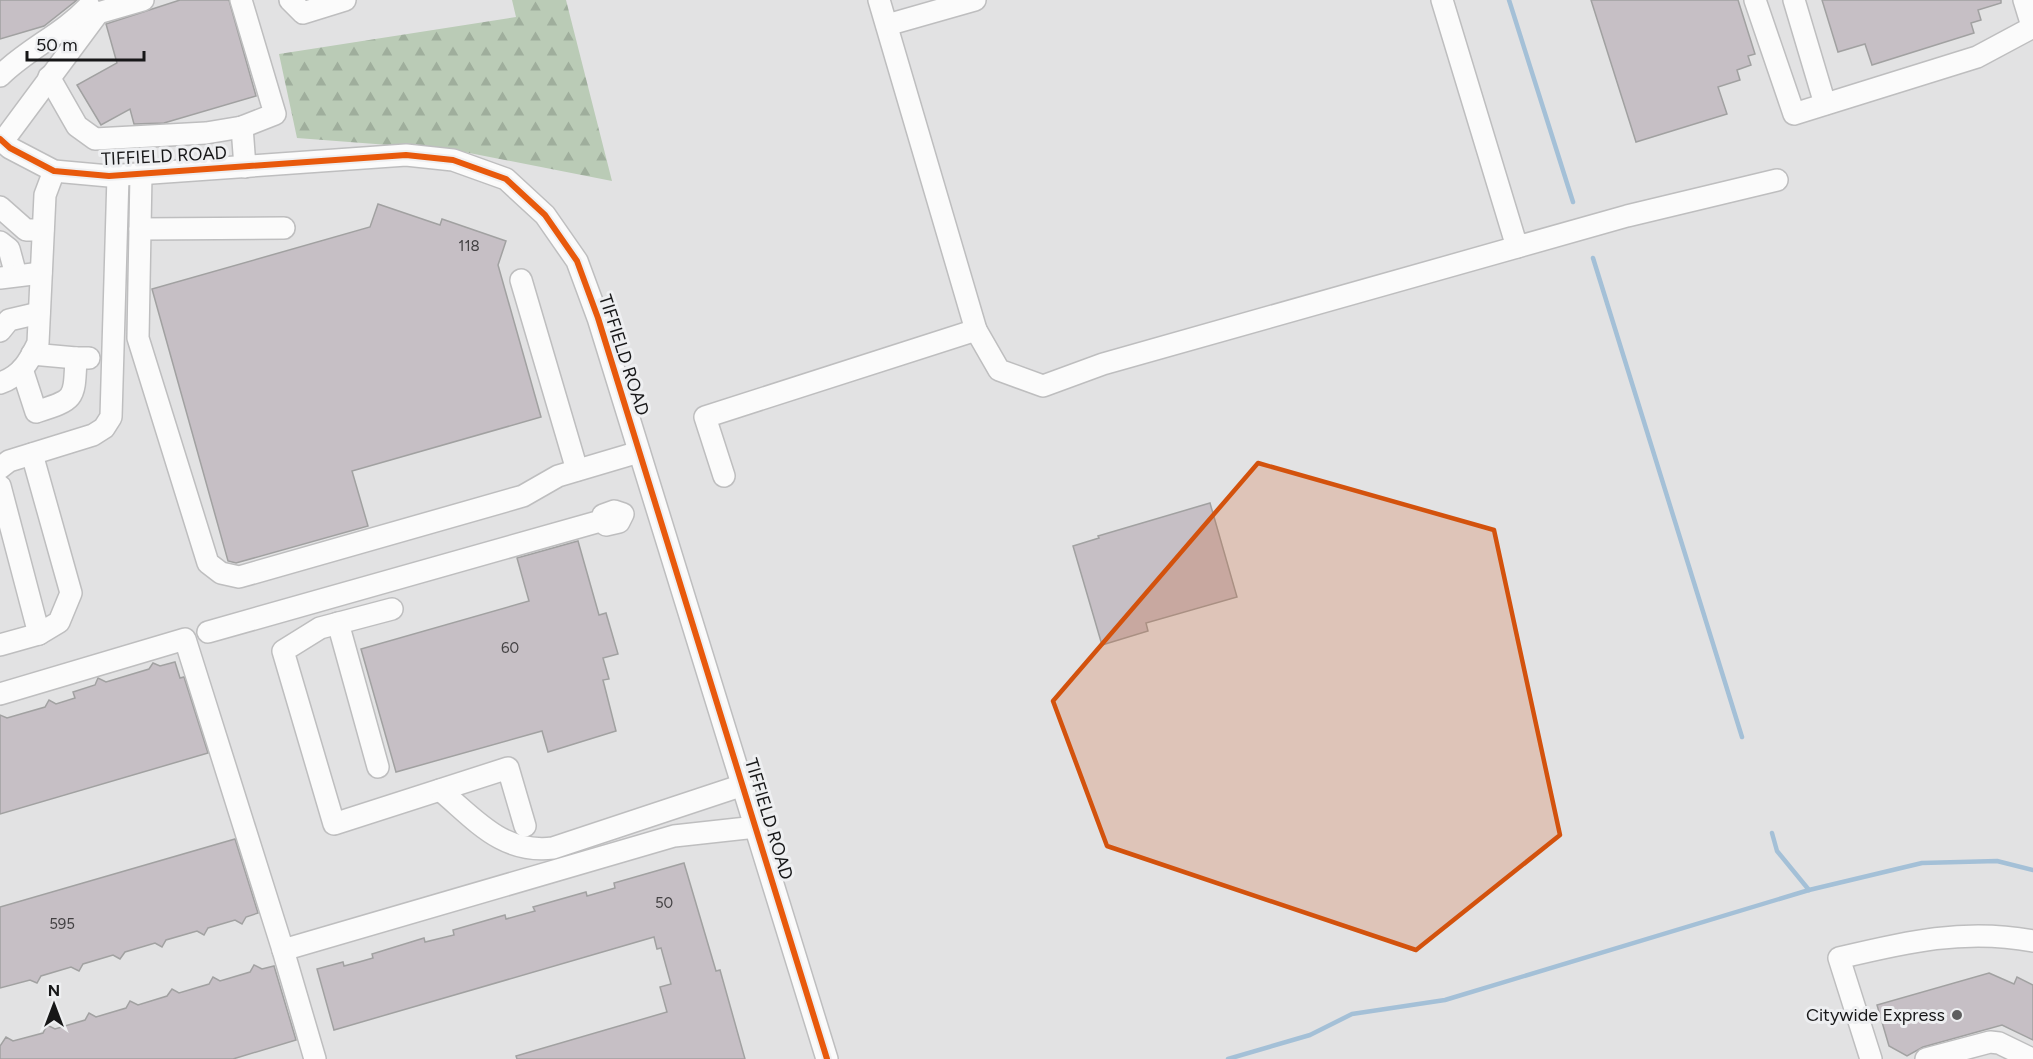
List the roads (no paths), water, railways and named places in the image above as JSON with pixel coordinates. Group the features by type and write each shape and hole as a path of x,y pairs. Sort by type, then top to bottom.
{"street":[{"path":"0,76 13,63 72,24 94,0"},
{"path":"1,140 98,13 144,0"},
{"path":"49,77 77,126 95,138 206,133 242,127 275,114 242,0"},
{"path":"290,0 303,13 345,0"},
{"path":"879,0 976,330 999,370 1043,386 1103,364 1627,216 1777,180"},
{"path":"887,25 975,0"},
{"path":"1442,0 1517,247"},
{"path":"1755,0 1794,114 1977,57 2030,14"},
{"path":"1794,0 1825,104"},
{"path":"242,127 245,167"},
{"name":"TIFFIELD ROAD","path":"1,140 54,171 118,176 406,155 453,160 506,179 544,215 577,261 598,318 827,1059"},
{"path":"0,382 11,379 27,362 38,343 41,273 34,230 54,171"},
{"path":"141,174 138,338 208,563 221,573 239,577 523,496 558,476 639,452"},
{"path":"0,468 9,461 93,435 104,428 111,417 118,176"},
{"path":"0,207 34,230"},
{"path":"140,229 284,228"},
{"path":"34,230 4,246 8,277 41,273"},
{"path":"521,280 577,470"},
{"path":"0,332 9,320 39,313"},
{"path":"724,476 705,417 976,330"},
{"path":"83,358 71,396 66,402 36,412 27,362 83,358"},
{"path":"1,642 39,634 59,622 71,593 32,454"},
{"path":"0,486 39,634"},
{"path":"208,632 601,520 606,525 618,522 623,514 656,504"},
{"path":"392,609 320,628 283,651 334,824 508,768 525,826"},
{"path":"338,623 378,767"},
{"path":"0,694 185,639 315,1059"},
{"path":"440,790 504,843 538,850 563,845 742,785"},
{"path":"283,950 674,836 756,827"},
{"path":"1871,1059 1839,958 1911,940 1951,936 2000,934 2033,941"},
{"path":"1926,1059 1990,1042 1999,1043 2032,1059"}],"waterway":[{"path":"1509,0 1573,202"},
{"path":"1593,258 1742,737"},
{"path":"1772,833 1777,851 1809,890"},
{"path":"1228,1059 1310,1035 1352,1014 1445,1000 1809,890 1922,863 1997,861 2033,870"}],"place":[{"name":"Citywide Express","path":"1957,1015"}]}
